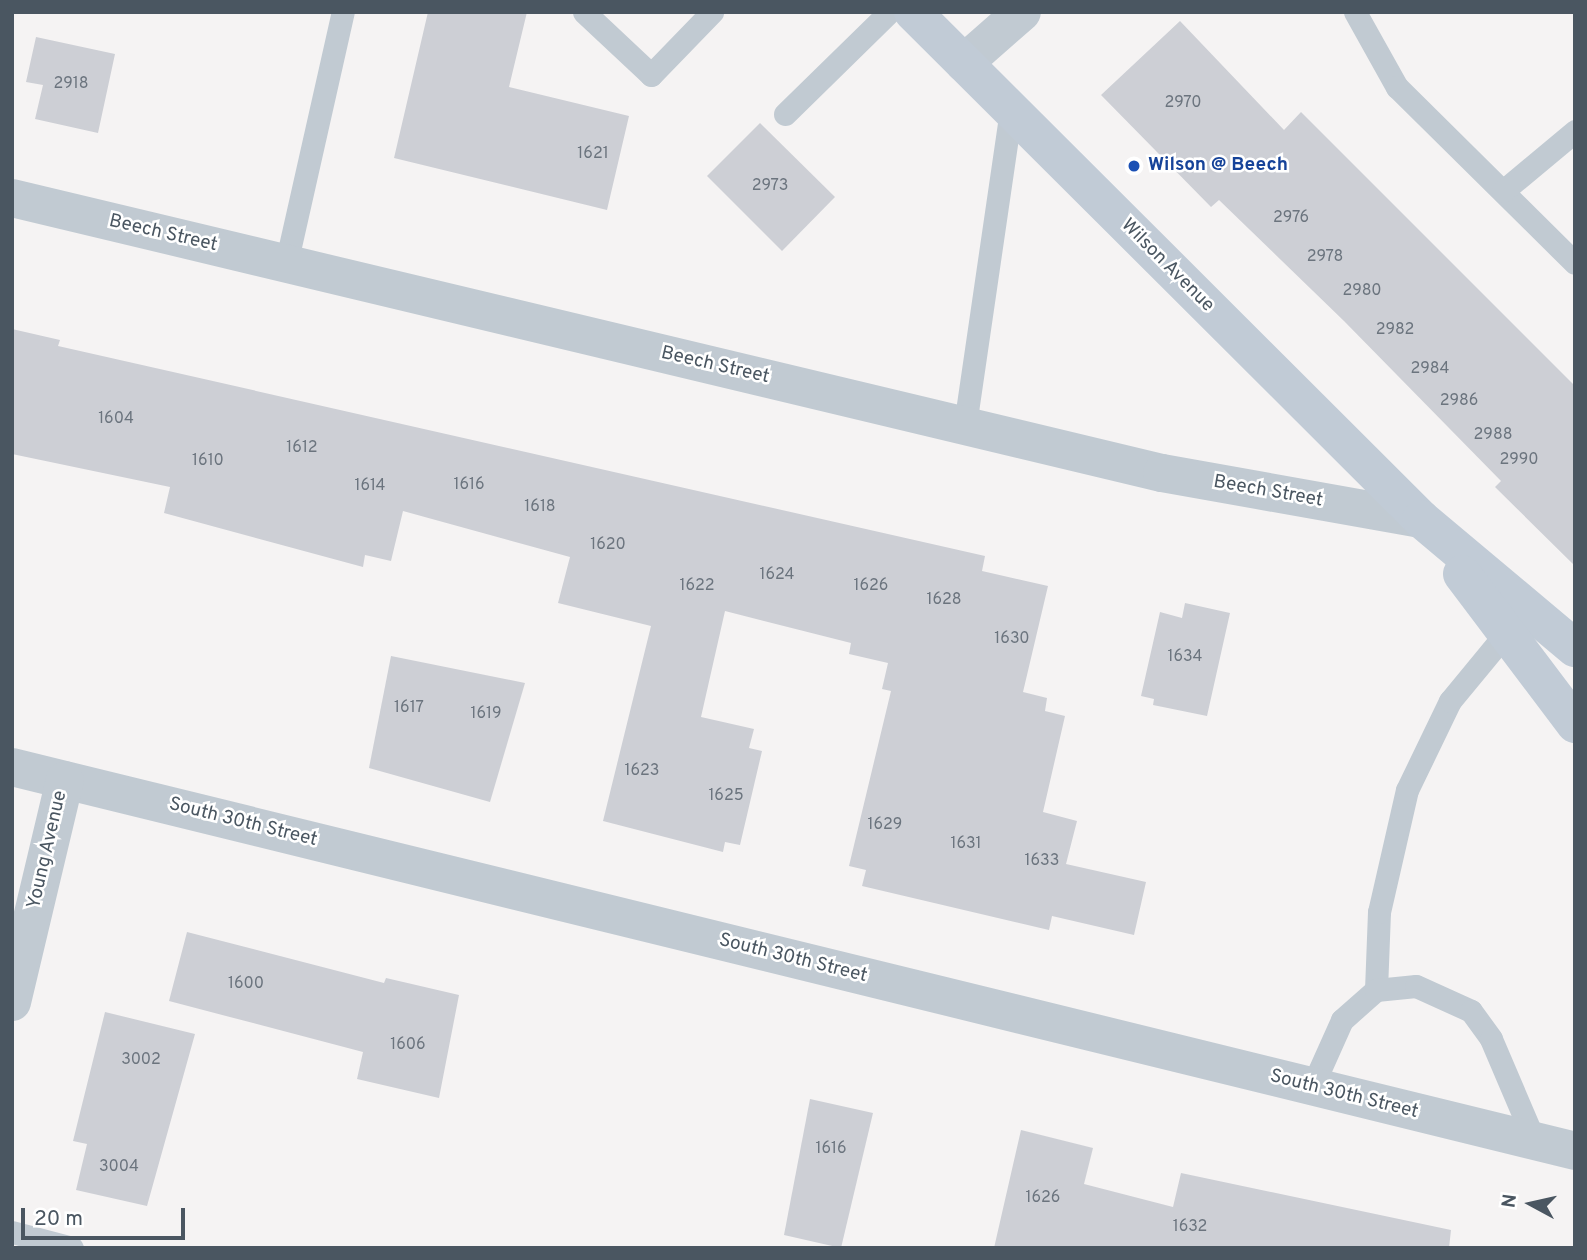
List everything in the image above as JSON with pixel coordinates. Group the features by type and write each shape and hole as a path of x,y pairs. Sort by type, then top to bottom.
{"street":[{"name":"Wilson Avenue","path":"913,12 1421,519 1575,648"},
{"path":"964,63 1022,12"},
{"name":"Beech Street","path":"12,198 1162,473 1421,519"},
{"name":"Wilson Avenue","path":"1421,519 1575,724"},
{"name":"South 30th Street","path":"12,767 1575,1151"},
{"name":"Young Avenue","path":"12,1002 65,780"}],"lane":[{"path":"286,264 344,12"},
{"path":"584,12 651,75 712,12"},
{"path":"785,114 888,12"},
{"path":"1355,12 1397,87 1575,263"},
{"path":"965,425 1011,110"},
{"path":"1503,191 1575,131"},
{"path":"1376,990 1379,912 1407,790 1451,701 1506,633"},
{"path":"1312,1087 1342,1020 1376,990 1416,986 1471,1011 1491,1039 1535,1142"},
{"path":"12,1232 72,1248"}],"building":[{"path":"428,12 527,12 509,87 629,116 607,210 394,158"},
{"path":"1180,21 1284,130 1301,112 1575,386 1575,566 1495,487 1501,481 1344,321 1219,200 1211,207 1101,95"},
{"path":"36,37 115,54 98,133 35,119 43,85 26,82"},
{"path":"760,123 835,197 782,251 707,176"},
{"path":"12,329 60,340 58,346 985,556 982,571 1048,586 1023,692 1047,698 1045,711 1065,716 1043,812 1077,821 1066,864 1146,882 1134,935 1052,916 1049,930 862,886 866,870 849,866 891,691 882,689 888,663 849,654 851,643 725,611 701,717 754,729 749,748 762,751 740,845 725,842 723,852 603,821 651,626 558,603 570,557 403,511 391,561 365,555 363,567 164,513 170,487 12,454"},
{"path":"1185,603 1230,613 1207,716 1153,705 1154,699 1141,696 1160,612 1182,618"},
{"path":"391,656 525,683 490,802 369,768"},
{"path":"187,932 384,983 386,978 459,995 439,1098 357,1079 363,1052 169,1001"},
{"path":"105,1012 195,1034 147,1206 76,1190 87,1144 73,1141"},
{"path":"810,1099 873,1113 841,1248 784,1235"},
{"path":"1021,1130 1093,1148 1084,1184 1173,1207 1181,1173 1451,1230 1449,1248 994,1248"}],"place":[{"name":"Wilson @ Beech","path":"1134,166"}]}
